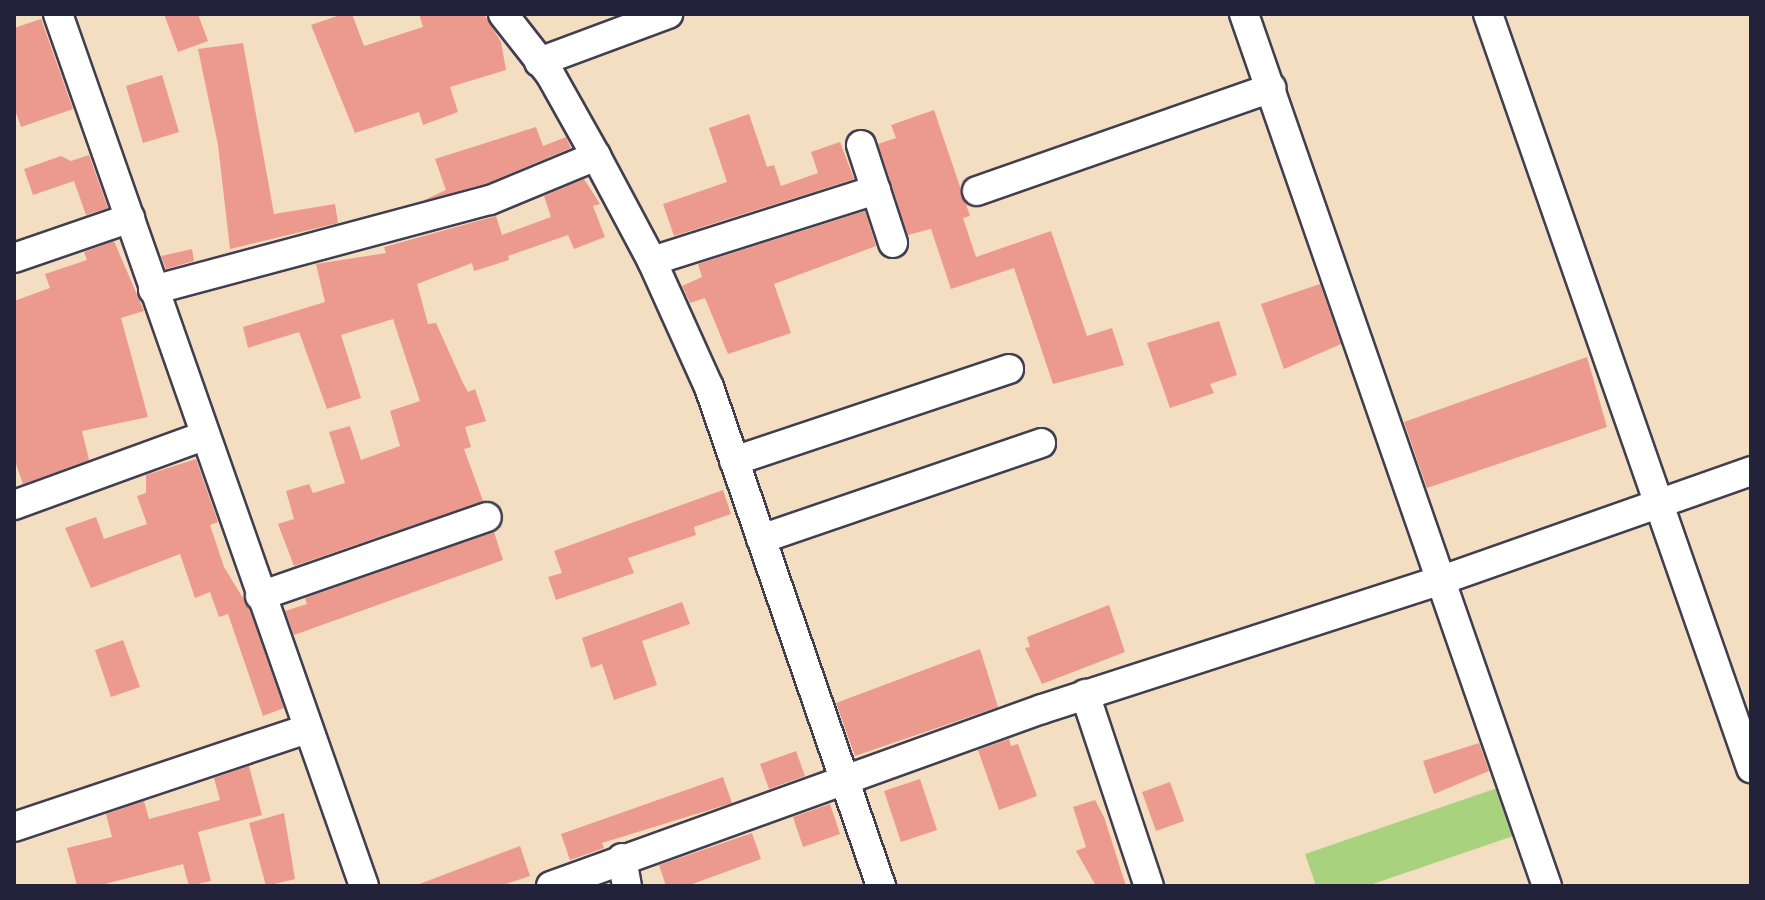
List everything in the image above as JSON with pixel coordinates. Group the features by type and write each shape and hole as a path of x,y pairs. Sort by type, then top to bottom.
{"street":[{"path":"58,14 364,886"},
{"path":"503,14 539,62 596,156 652,261 709,387 881,886"},
{"path":"539,62 668,14"},
{"path":"1244,14 1547,886"},
{"path":"1488,14 1751,768"},
{"path":"977,191 1271,88"},
{"path":"861,145 893,243"},
{"path":"153,290 490,200 596,156"},
{"path":"652,261 876,190"},
{"path":"14,258 130,218"},
{"path":"734,461 1009,369"},
{"path":"14,505 204,436"},
{"path":"761,539 1041,443"},
{"path":"551,886 624,872 847,780 1085,694 1442,580 1751,471"},
{"path":"260,596 487,517"},
{"path":"1085,694 1149,886"},
{"path":"14,827 307,729"}],"green space":[{"path":"1506,785 1522,833 1367,886 1316,886 1305,854"}],"building":[{"path":"164,14 198,14 208,41 178,52"},
{"path":"352,14 364,46 423,27 419,14 484,14 501,42 506,70 450,87 458,112 423,125 419,112 355,133 311,25"},
{"path":"41,19 73,109 21,127 14,107 14,28"},
{"path":"243,43 274,214 335,204 338,223 230,249 218,145 198,49"},
{"path":"162,75 179,132 143,143 126,86"},
{"path":"934,110 970,216 963,218 976,257 1051,231 1087,336 1112,328 1124,365 1053,384 1014,268 951,289 931,229 908,235 878,144 896,138 891,125"},
{"path":"749,114 767,167 774,165 781,186 818,173 811,152 840,142 854,179 674,236 663,204 727,182 709,128"},
{"path":"536,127 543,146 566,137 571,148 485,184 422,201 446,190 435,159"},
{"path":"89,155 108,208 86,215 74,181 33,195 24,169 61,156 71,161"},
{"path":"584,179 600,204 593,206 605,237 574,249 568,235 508,256 509,260 474,271 472,263 417,284 428,324 436,323 468,392 475,389 486,421 465,427 471,447 464,449 483,501 294,566 278,524 294,519 286,491 309,484 313,493 345,483 329,432 350,426 361,460 400,446 390,411 420,401 393,319 341,335 361,398 327,409 299,332 248,348 243,327 325,302 316,264 386,253 384,247 496,216 502,235 551,217 544,196"},
{"path":"865,211 876,246 774,284 791,333 728,354 705,298 690,303 682,286 702,277 698,264"},
{"path":"114,241 144,311 121,318 148,417 82,431 89,460 23,484 14,458 14,301 50,288 45,274 87,260 84,252"},
{"path":"192,249 194,261 166,269 161,256"},
{"path":"1320,284 1341,344 1284,369 1261,304"},
{"path":"1219,321 1237,375 1210,384 1214,393 1170,408 1147,343"},
{"path":"1587,357 1607,427 1427,488 1404,422"},
{"path":"196,459 218,522 210,525 224,567 249,608 284,708 263,716 228,614 219,617 210,592 195,598 180,554 91,588 65,528 96,517 104,539 147,524 137,496 146,493 146,475"},
{"path":"723,490 731,514 694,527 696,535 628,558 634,573 556,600 548,577 562,573 554,551"},
{"path":"494,532 503,560 294,635 285,611 307,604 305,598"},
{"path":"682,602 690,624 642,641 657,685 614,700 602,664 591,668 582,638"},
{"path":"1109,605 1125,652 1042,684 1025,648 1030,647 1027,637"},
{"path":"123,640 140,687 111,697 95,650"},
{"path":"980,649 998,707 855,756 836,703"},
{"path":"1009,739 1011,746 1018,744 1037,796 999,810 978,750"},
{"path":"1479,743 1489,771 1434,794 1423,761"},
{"path":"796,751 805,776 769,789 760,764"},
{"path":"249,766 262,815 198,832 211,881 189,886 183,864 97,886 77,886 67,848 112,837 106,814 144,801 149,819 220,800 214,778"},
{"path":"723,777 732,803 602,843 604,848 570,860 561,834"},
{"path":"920,779 937,830 901,842 884,791"},
{"path":"1170,782 1184,821 1156,831 1142,792"},
{"path":"1095,800 1104,817 1126,886 1096,886 1076,851 1086,847 1073,807"},
{"path":"830,804 840,834 803,847 793,817"},
{"path":"284,813 295,879 266,886 249,823"},
{"path":"752,833 761,859 687,886 666,886 659,865"},
{"path":"520,846 530,876 500,886 414,886"}]}
